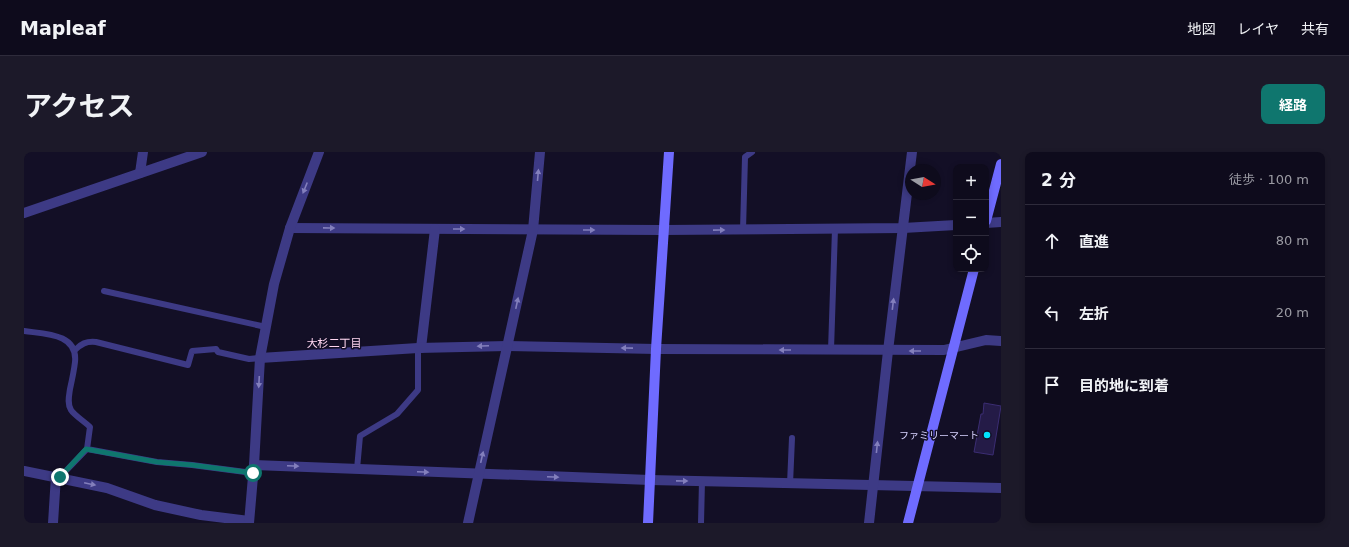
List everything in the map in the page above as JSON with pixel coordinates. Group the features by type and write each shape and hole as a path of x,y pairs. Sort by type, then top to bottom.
{"street":[{"path":"140,173 143,152"},
{"path":"24,213 202,152"},
{"path":"24,471 107,488 155,505 201,515 249,522 260,358 266,326 274,284 290,228 319,152"},
{"path":"468,523 533,230 540,152"},
{"path":"648,523 656,349 669,152"},
{"path":"869,523 912,152"},
{"path":"989,210 1001,164"},
{"path":"989,222 1001,222"},
{"path":"290,228 743,230 903,228 953,225"},
{"path":"420,348 435,229"},
{"path":"908,523 973,272"},
{"path":"260,358 420,348 508,346 656,349 944,350 986,340 1001,341"},
{"path":"253,469 357,469 650,480 1001,488"},
{"path":"53,523 58,477"}],"lane":[{"path":"743,230 745,157 752,152"},
{"path":"831,350 835,228"},
{"path":"104,291 266,326"},
{"path":"24,331 48,334 63,338 70,343 75,350 76,360 68,399 69,406 71,411 90,427 86,449 58,477"},
{"path":"75,350 81,344 96,342 188,365 192,351 216,349 218,352 249,359 260,358"},
{"path":"357,469 360,436 397,414 418,390 420,348"},
{"path":"790,484 792,438"},
{"path":"86,449 157,462 253,469"},
{"path":"701,523 702,481"}],"building":[{"path":"984,403 1001,406 993,455 974,452 981,414 983,414"}],"place":[{"name":"ファミリーマート","path":"987,435"}],"district":[{"name":"大杉二丁目","path":"334,343"}],"route":[{"path":"60,477 86,449 157,462 253,473"}]}
